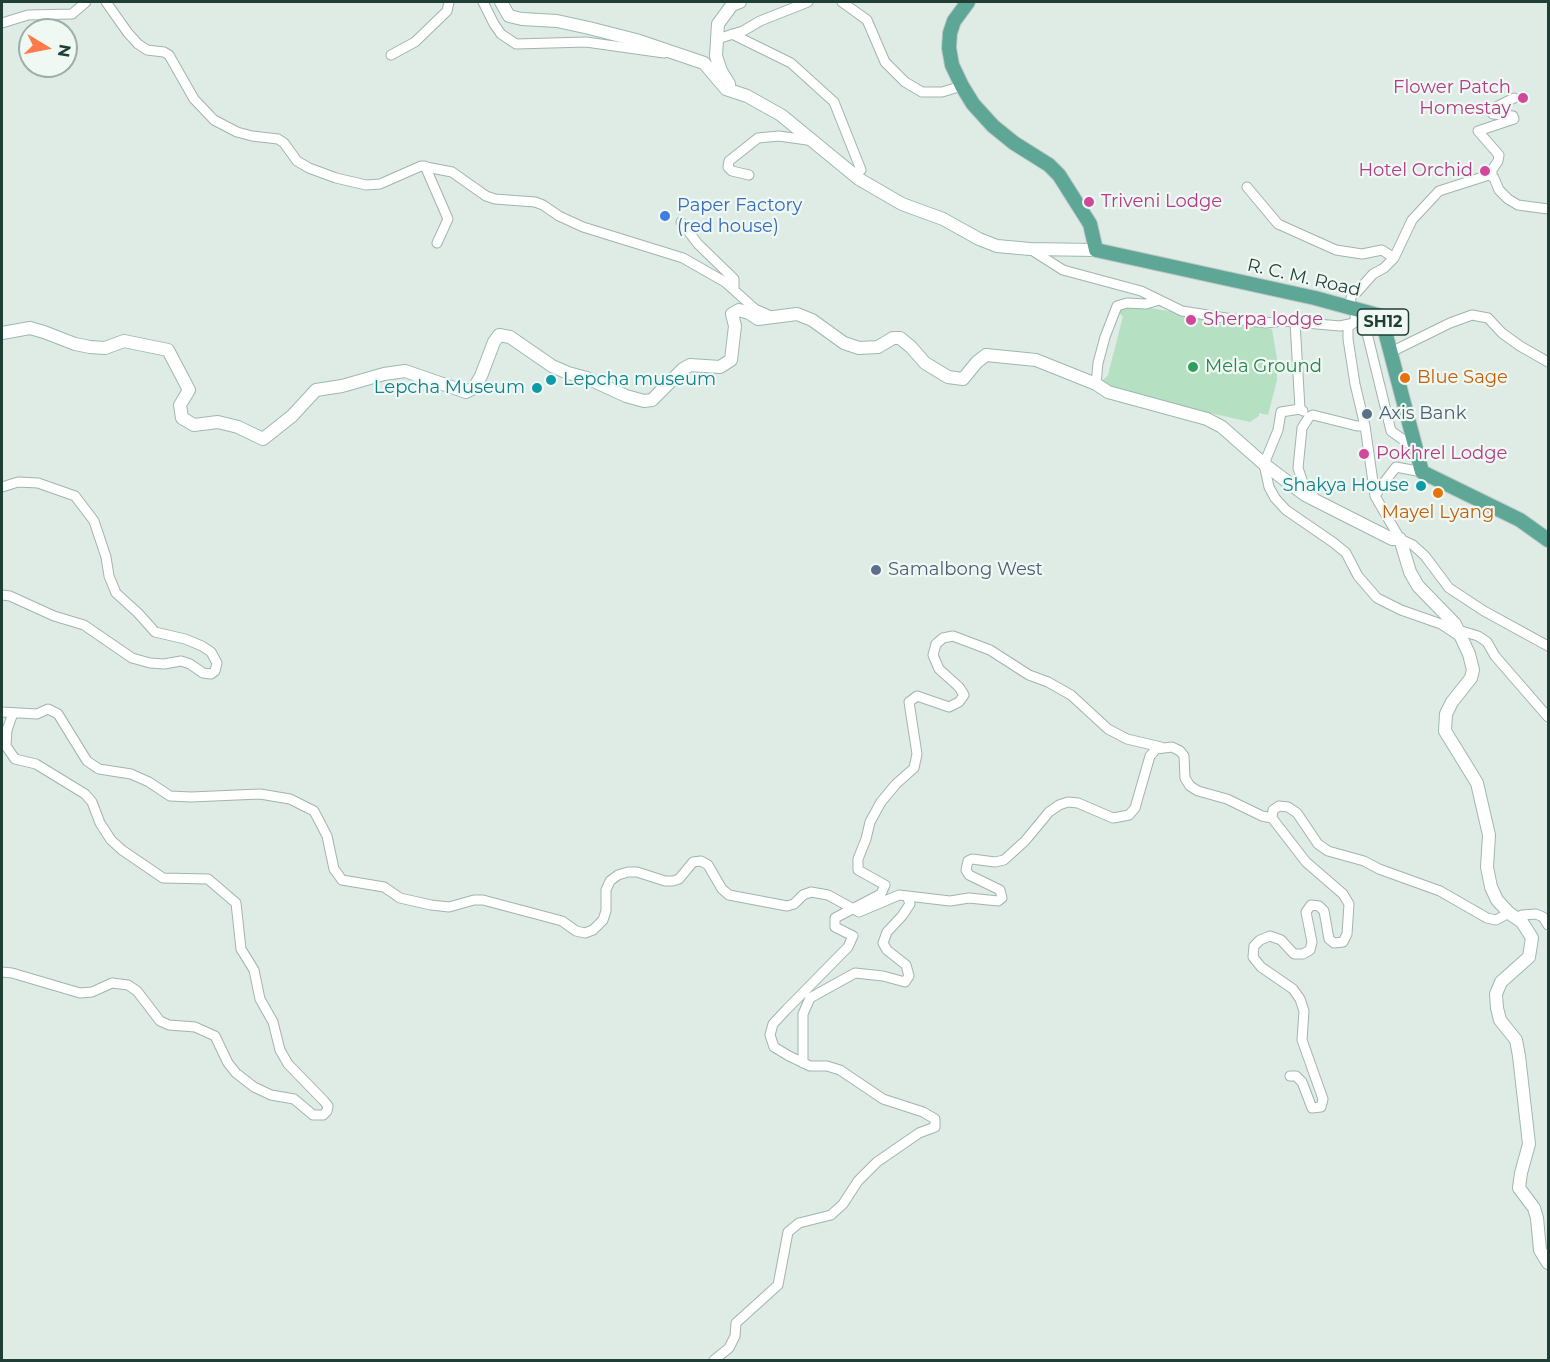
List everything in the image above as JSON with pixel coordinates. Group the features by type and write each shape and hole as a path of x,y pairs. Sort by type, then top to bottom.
{"main road":[{"path":"968,2 954,21 949,41 952,65 962,86 973,104 993,126 1049,165 1059,175 1090,224 1096,250"},
{"name":"R. C. M. Road","path":"1096,250 1354,314 1381,316 1422,472"},
{"path":"1422,472 1520,520 1548,540"}],"street":[{"path":"2,23 28,15 72,14 86,2"},
{"path":"106,2 138,44 147,50 164,52 169,55 194,99 214,120 237,132 284,142 297,161 309,168 336,178 366,185 380,184 412,169 425,166 452,172 486,196 495,199 535,202 583,226 674,254 735,289 755,309 774,317"},
{"path":"391,55 415,42 447,11 449,2"},
{"path":"483,2 501,34 516,44 586,42 684,56"},
{"path":"501,2 509,16 567,23 636,40 704,63 726,88 747,96 781,115 859,179 902,204 934,216 997,246 1096,250"},
{"path":"738,94 721,71 716,56 718,24 732,5 740,2"},
{"path":"717,39 808,2"},
{"path":"842,2 867,20 885,62 905,82 922,92 931,93 962,86"},
{"path":"732,34 791,63 834,102 861,170"},
{"path":"1514,98 1492,109 1491,112 1513,116 1514,119 1478,130 1499,155 1492,170 1492,176 1498,190 1518,205 1548,209"},
{"path":"748,175 732,171 729,161 758,138 770,135 814,141"},
{"path":"425,166 448,219 437,243"},
{"path":"1492,176 1439,190 1412,220 1394,258 1352,294 1354,314 1348,327 1348,339 1365,426 1375,496 1400,539 1410,572 1418,586 1447,613 1459,634 1473,670 1471,678 1452,702 1446,714 1445,731 1477,783 1489,835 1487,867 1491,887 1497,900 1528,930 1532,938 1529,957 1501,982 1496,994 1500,1020 1516,1040 1519,1056 1529,1144 1521,1173 1520,1188 1538,1218 1540,1250 1548,1263"},
{"path":"1246,187 1278,224 1336,250 1362,254 1382,250 1394,258"},
{"path":"681,222 698,244 734,279 735,289"},
{"path":"1030,249 1064,270 1141,291 1182,311 1266,323 1295,322 1340,326 1354,314"},
{"path":"1096,384 1098,363 1110,318 1117,306 1127,303 1146,304 1160,300"},
{"path":"2,333 30,328 90,347 105,348 124,341 168,350 189,390 180,405 182,418 194,425 218,422 263,439 292,416 316,390 342,386 384,374 405,370 466,392 474,388 499,335 510,336 547,363 568,373 587,378 626,396 644,401 652,400 683,369 690,365 720,367 731,360 735,326 732,314 739,310 758,319 797,314 813,320 844,343 859,348 878,347 892,338 900,338 924,363 948,377 963,379 986,355 1036,360 1096,384 1108,392 1207,418 1222,426 1264,464 1305,495 1392,539 1400,539 1413,544 1449,588 1484,611 1548,646"},
{"path":"1354,314 1366,329 1391,431 1416,450"},
{"path":"1391,352 1450,323 1472,315 1488,318 1502,333 1548,362"},
{"path":"1295,322 1300,410"},
{"path":"1365,426 1345,424 1313,416 1300,410 1281,412 1278,430 1264,464 1269,487 1275,498 1286,510 1346,553 1359,576 1377,598 1401,610 1441,624 1459,634 1478,636 1487,642 1495,656 1548,717"},
{"path":"1313,416 1309,417 1302,429 1298,468 1304,486 1319,503"},
{"path":"1375,496 1396,467 1422,472"},
{"path":"2,487 18,482 38,483 75,496 94,521 116,593 155,632 185,639 211,652 217,663 215,671 211,674 203,673 181,661 157,664 132,658 84,625 54,616 10,596 2,595"},
{"path":"714,1360 729,1348 735,1336 736,1323 778,1285 788,1232 799,1223 831,1215 843,1204 858,1181 877,1162 919,1133 935,1126 935,1119 923,1112 883,1099 840,1070 827,1066 810,1065 774,1047 770,1035 773,1024 848,947 854,936 835,927 836,918 880,894 885,885 858,870 858,859 867,839 870,822 881,802 914,768 917,754 909,702 917,696 948,707 959,702 964,695 959,687 939,669 933,655 936,644 943,638 953,636 990,650 1029,675 1048,682 1071,695 1108,729 1127,739 1163,747"},
{"path":"2,712 37,714 48,709 58,714 87,760 99,769 131,774 149,782 170,796 260,794 290,799 314,812 327,836 334,869 342,880 384,887 400,897 431,905 449,907 474,900 483,900 562,921 576,932 585,933 593,930 603,920 606,911 606,890 610,881 618,875 638,872 665,881 673,881 679,879 693,862 701,861 708,865 722,889 729,895 787,906 811,892 828,895 852,910 864,910 899,895 950,901 969,898 998,901 1002,898 1000,890 969,875 966,870 968,861 972,859 994,862 1004,860 1025,841 1049,812 1068,802 1078,803 1113,818 1129,815 1135,808 1150,756 1156,748 1172,747 1184,756 1185,778 1190,786 1272,818 1301,856 1343,894 1349,904 1347,934 1342,942 1334,943 1329,939 1324,911 1319,906 1311,905 1306,912 1312,942 1310,950 1304,954 1294,954 1281,940 1270,936 1260,940 1254,946 1253,957 1261,967 1293,989 1300,999 1305,1023 1302,1040 1323,1099 1321,1107 1312,1108 1302,1082 1296,1076 1290,1076"},
{"path":"2,972 80,993 92,992 112,983 128,985 136,991 160,1021 169,1025 195,1027 215,1036 228,1063 236,1073 254,1087 271,1095 294,1099 313,1115 323,1115 327,1111 328,1106 288,1064 280,1050 273,1022 260,999 254,970 241,949 236,903 208,879 163,878 111,840 100,823 92,802 85,794 36,764 15,759 6,746 7,730 13,713"},
{"path":"1272,818 1273,810 1279,806 1288,807 1297,813 1318,844 1328,851 1364,861 1440,891 1487,918 1496,920 1536,914 1543,917 1548,925"},
{"path":"803,1062 803,1014 810,998 855,973 883,976 905,982 909,976 906,965 887,950 883,943 887,932 910,904 907,896"}],"green space":[{"name":"Mela Ground","path":"1133,305 1272,329 1277,359 1277,380 1268,415 1259,413 1259,416 1250,422 1108,390 1100,383 1108,375 1123,317 1118,311"}],"place":[{"name":"Flower Patch Homestay","path":"1523,98"},
{"name":"Hotel Orchid","path":"1485,171"},
{"name":"Triveni Lodge","path":"1089,202"},
{"name":"Paper Factory (red house)","path":"665,216"},
{"name":"Sherpa lodge","path":"1191,320"},
{"name":"Mela Ground","path":"1193,367"},
{"name":"Blue Sage","path":"1405,378"},
{"name":"Lepcha museum","path":"551,380"},
{"name":"Lepcha Museum","path":"537,388"},
{"name":"Axis Bank","path":"1367,414"},
{"name":"Pokhrel Lodge","path":"1364,454"},
{"name":"Shakya House","path":"1421,486"},
{"name":"Mayel Lyang","path":"1438,493"},
{"name":"Samalbong West","path":"876,570"}]}
